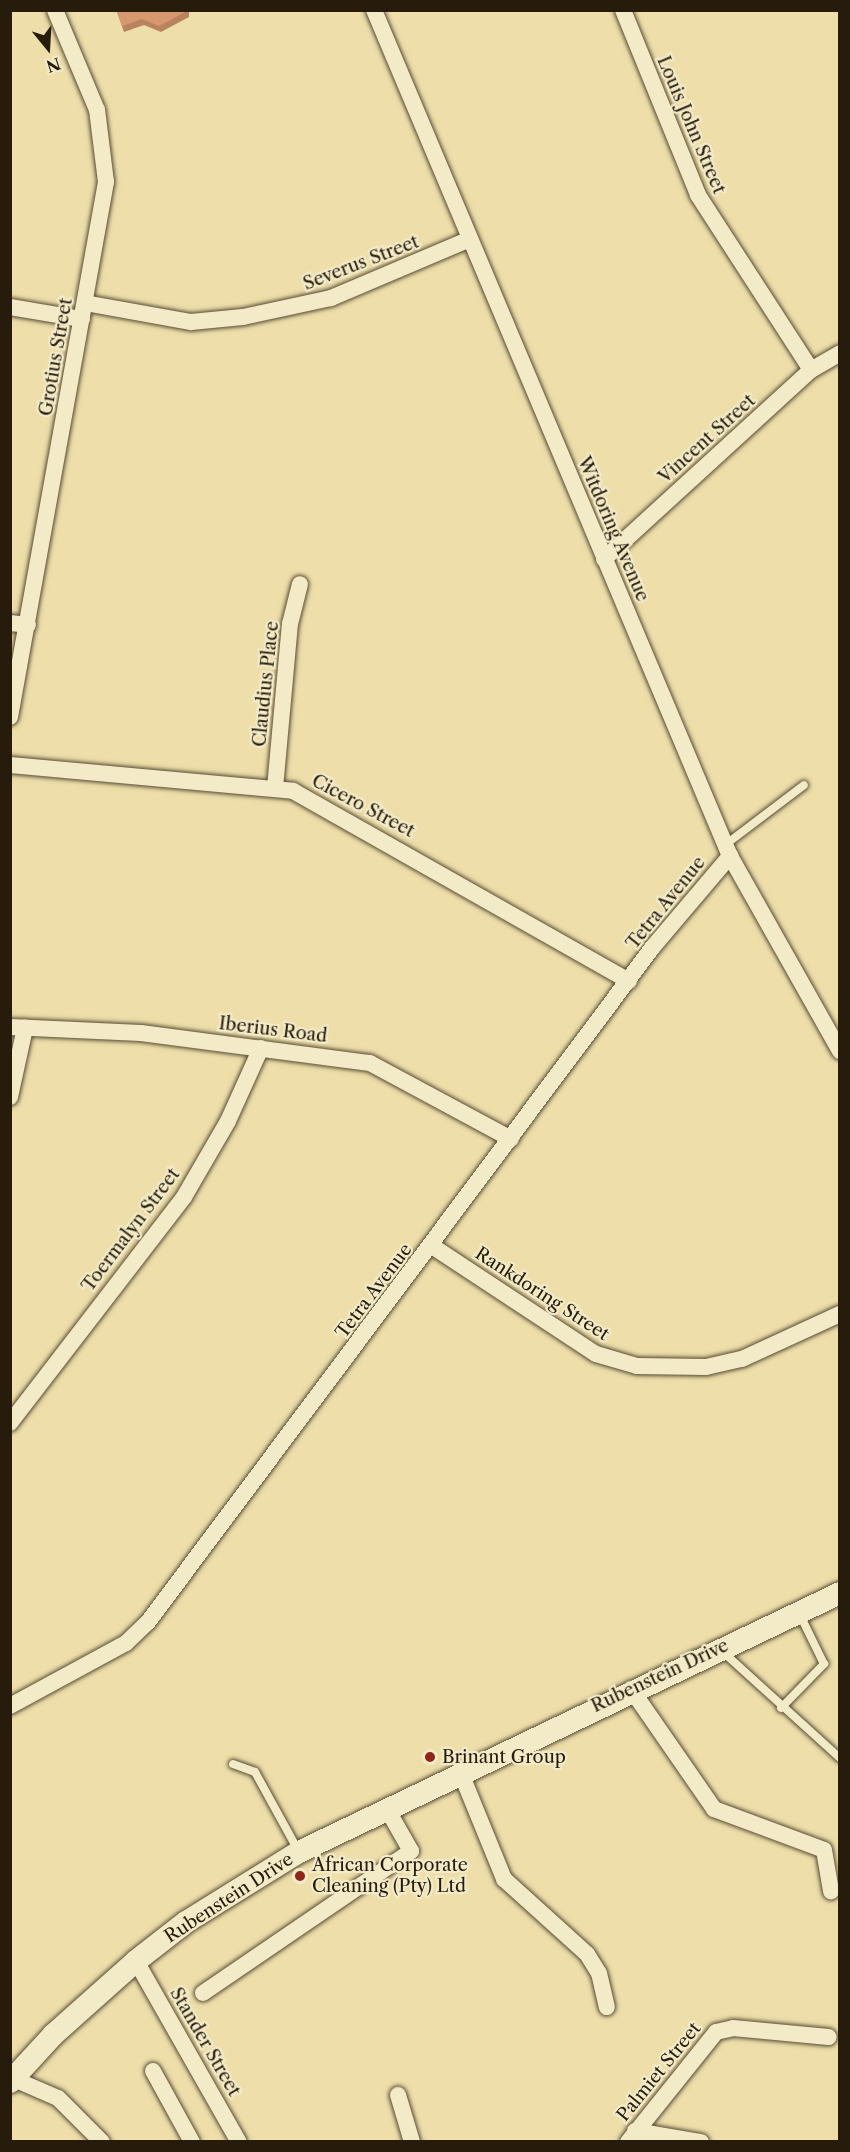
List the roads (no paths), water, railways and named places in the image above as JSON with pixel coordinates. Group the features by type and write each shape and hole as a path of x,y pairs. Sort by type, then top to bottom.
{"street":[{"name":"Grotius Street","path":"10,717 83,311 107,160 97,110 55,10"},
{"name":"Witdoring Avenue","path":"374,10 727,850 840,1051"},
{"name":"Louis John Street","path":"623,10 698,195 811,370"},
{"name":"Severus Street","path":"10,307 83,311 191,322 243,317 345,294 470,239"},
{"name":"Vincent Street","path":"604,559 811,370 840,353"},
{"name":"Claudius Place","path":"275,788 290,624 300,584"},
{"path":"10,623 28,625"},
{"name":"Cicero Street","path":"10,765 275,788 331,808 629,981"},
{"name":"Tetra Avenue","path":"10,1707 137,1634 432,1246 727,850"},
{"path":"10,1097 18,1028"},
{"name":"Iberius Road","path":"18,1028 141,1033 370,1063 511,1139"},
{"name":"Toermalyn Street","path":"10,1423 184,1197 228,1120 261,1048"},
{"name":"Rankdoring Street","path":"432,1246 596,1354 637,1366 706,1367 742,1359 840,1314"},
{"name":"Rubenstein Drive","path":"12,2080 53,2035 136,1961 186,1922 299,1852 631,1689 840,1593"},
{"path":"631,1689 714,1809 824,1850 831,1891"},
{"path":"460,1771 504,1880 587,1953 599,1973 607,2007"},
{"path":"203,1993 411,1851 387,1809"},
{"name":"Stander Street","path":"136,1961 239,2142"},
{"name":"Palmiet Street","path":"631,2136 716,2032 746,2028 829,2037"},
{"path":"153,2071 192,2142"},
{"path":"12,2080 58,2098 102,2142"},
{"path":"398,2095 412,2142"},
{"path":"631,2136 701,2142"}],"lane":[{"path":"727,850 804,785"},
{"path":"781,1708 824,1664 799,1612"},
{"path":"718,1648 781,1708 840,1758"},
{"path":"233,1764 255,1772 299,1852"}],"place":[{"name":"Brinant Group","path":"430,1757"},
{"name":"African Corporate Cleaning (Pty) Ltd","path":"300,1876"}]}
